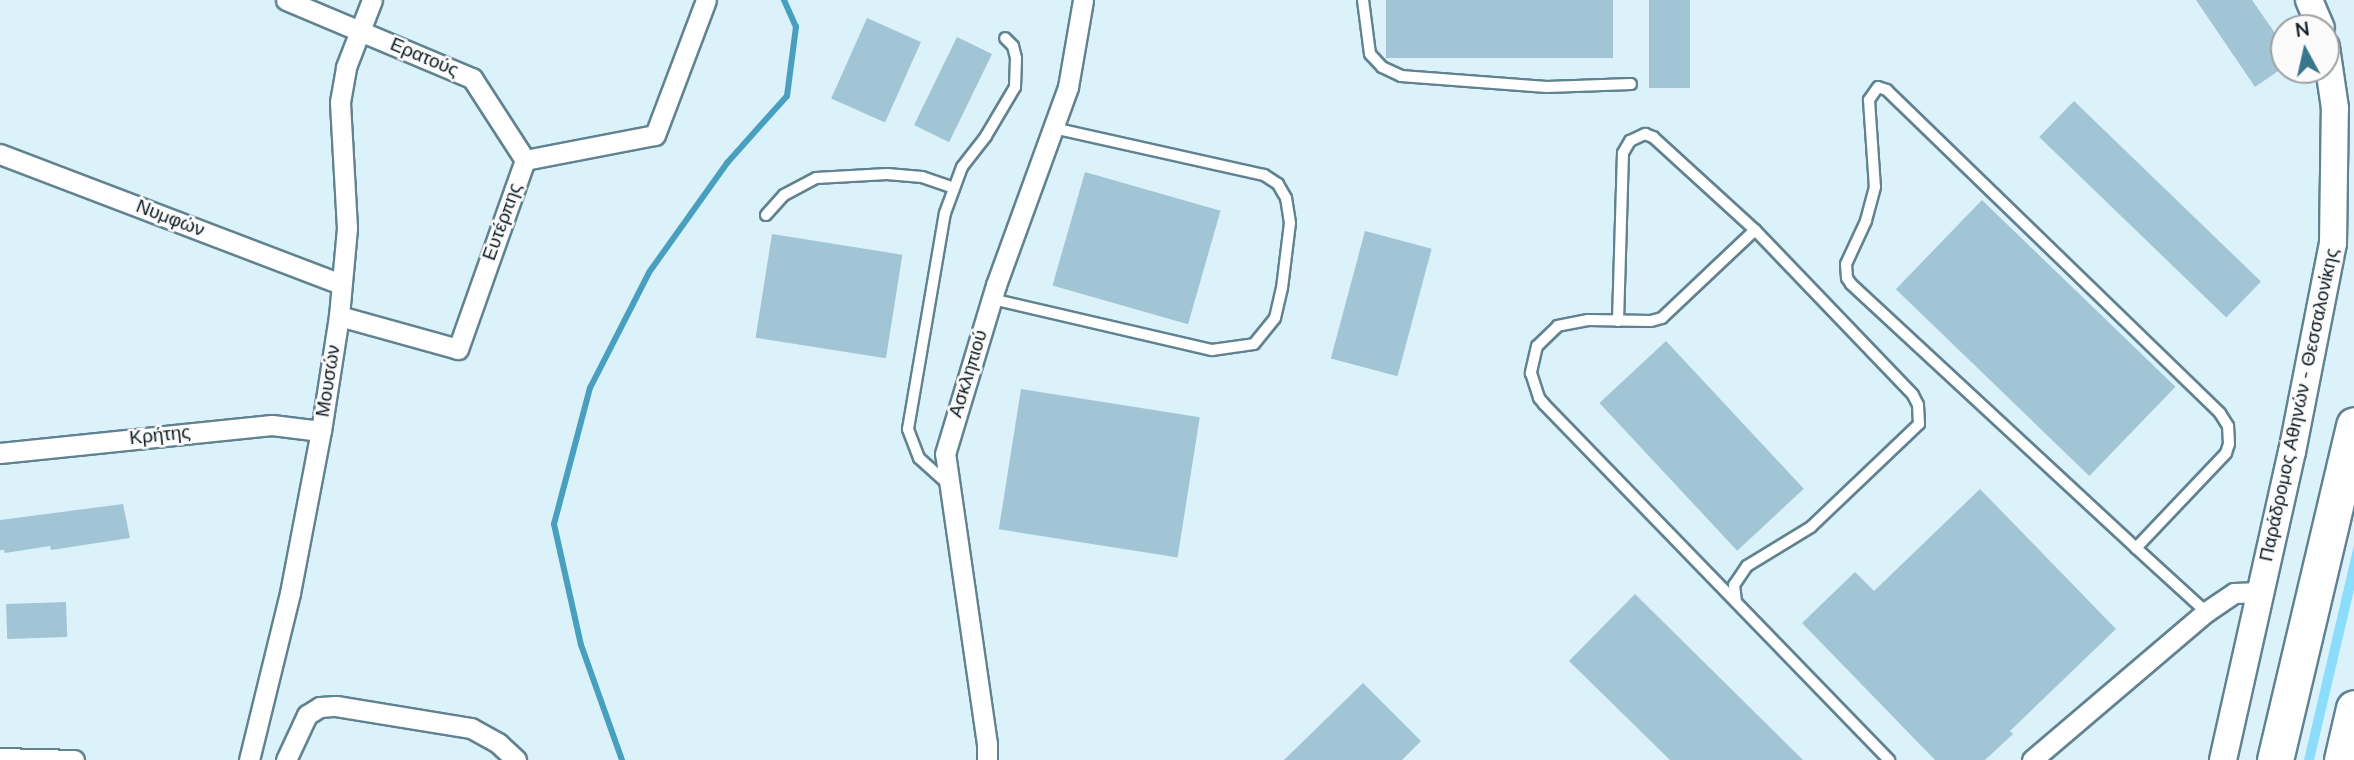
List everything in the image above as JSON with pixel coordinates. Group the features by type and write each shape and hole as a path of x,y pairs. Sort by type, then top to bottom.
{"highway":[{"path":"2275,760 2354,425"},
{"path":"2342,760 2354,708"}],"main road":[{"name":"Παράδρομος Αθηνών - Θεσσαλονίκης","path":"2223,760 2261,592 2333,243 2335,108 2331,84"}],"street":[{"name":"Ερατούς","path":"286,0 472,78 525,160"},
{"name":"Μουσών","path":"249,760 290,593 321,431 339,316 347,228 340,102 346,67 372,0"},
{"name":"Ευτέρπης","path":"339,316 458,349 525,160 655,135 706,0"},
{"name":"Ασκληπιού","path":"987,760 987,744 945,454 992,299 1069,87 1083,0"},
{"name":"Νυμφών","path":"0,154 340,284"},
{"name":"Κρήτης","path":"0,453 272,425 321,431"},
{"path":"2032,760 2206,612 2234,593 2261,592"},
{"path":"286,760 307,715 320,707 336,705 471,728 498,743 516,760"},
{"path":"0,758 74,760"}],"lane":[{"path":"1363,0 1370,54 1382,67 1401,76 1547,87 1631,84"},
{"path":"949,485 919,458 908,429 939,245 954,188 961,167 986,136 1015,87 1016,58 1013,46 1005,38"},
{"path":"2136,548 2225,453 2229,437 2228,426 2220,412 1887,90 1878,87 1874,89 1869,100 1875,187 1866,221 1846,264 1847,278 2136,548 2206,612"},
{"path":"992,299 1212,350 1254,344 1275,318 1282,288 1290,223 1286,198 1278,184 1264,175 1054,128"},
{"path":"1618,321 1623,153 1625,146 1637,136 1653,137 1755,230 1913,395 1921,417 1919,424 1811,527 1747,566 1734,585 1737,602"},
{"path":"766,215 784,195 817,178 887,174 922,177 954,188"},
{"path":"1755,230 1662,318 1651,321 1572,323 1558,326 1536,346 1531,373 1538,398 1889,760"}],"shaded area":[{"path":"2354,545 2354,590 2314,760 2304,760"}],"building":[{"path":"1386,0 1613,0 1613,58 1386,58"},
{"path":"1649,0 1690,0 1690,88 1649,88"},
{"path":"2196,0 2252,0 2270,26 2270,77 2255,87"},
{"path":"867,18 921,42 885,122 831,98"},
{"path":"957,37 992,54 949,142 914,125"},
{"path":"2074,101 2261,282 2226,318 2039,137"},
{"path":"1085,172 1221,211 1188,324 1052,285"},
{"path":"1982,200 2176,387 2089,476 1896,289"},
{"path":"1365,231 1432,249 1397,376 1331,359"},
{"path":"772,234 902,255 886,358 756,338"},
{"path":"1666,341 1804,489 1737,551 1599,403"},
{"path":"1021,389 1200,417 1178,558 999,529"},
{"path":"1980,489 2116,629 2010,731 2013,734 1985,760 1935,760 1802,623 1855,572 1874,591"},
{"path":"123,504 130,538 51,550 50,546 5,553 0,550 0,520"},
{"path":"1635,594 1803,760 1670,760 1569,661"},
{"path":"66,602 67,637 7,639 6,604"},
{"path":"1363,683 1421,741 1402,760 1284,760"}],"waterway":[{"path":"622,760 581,645 554,524 590,388 650,271 727,163 787,96 796,27 784,0"}]}
